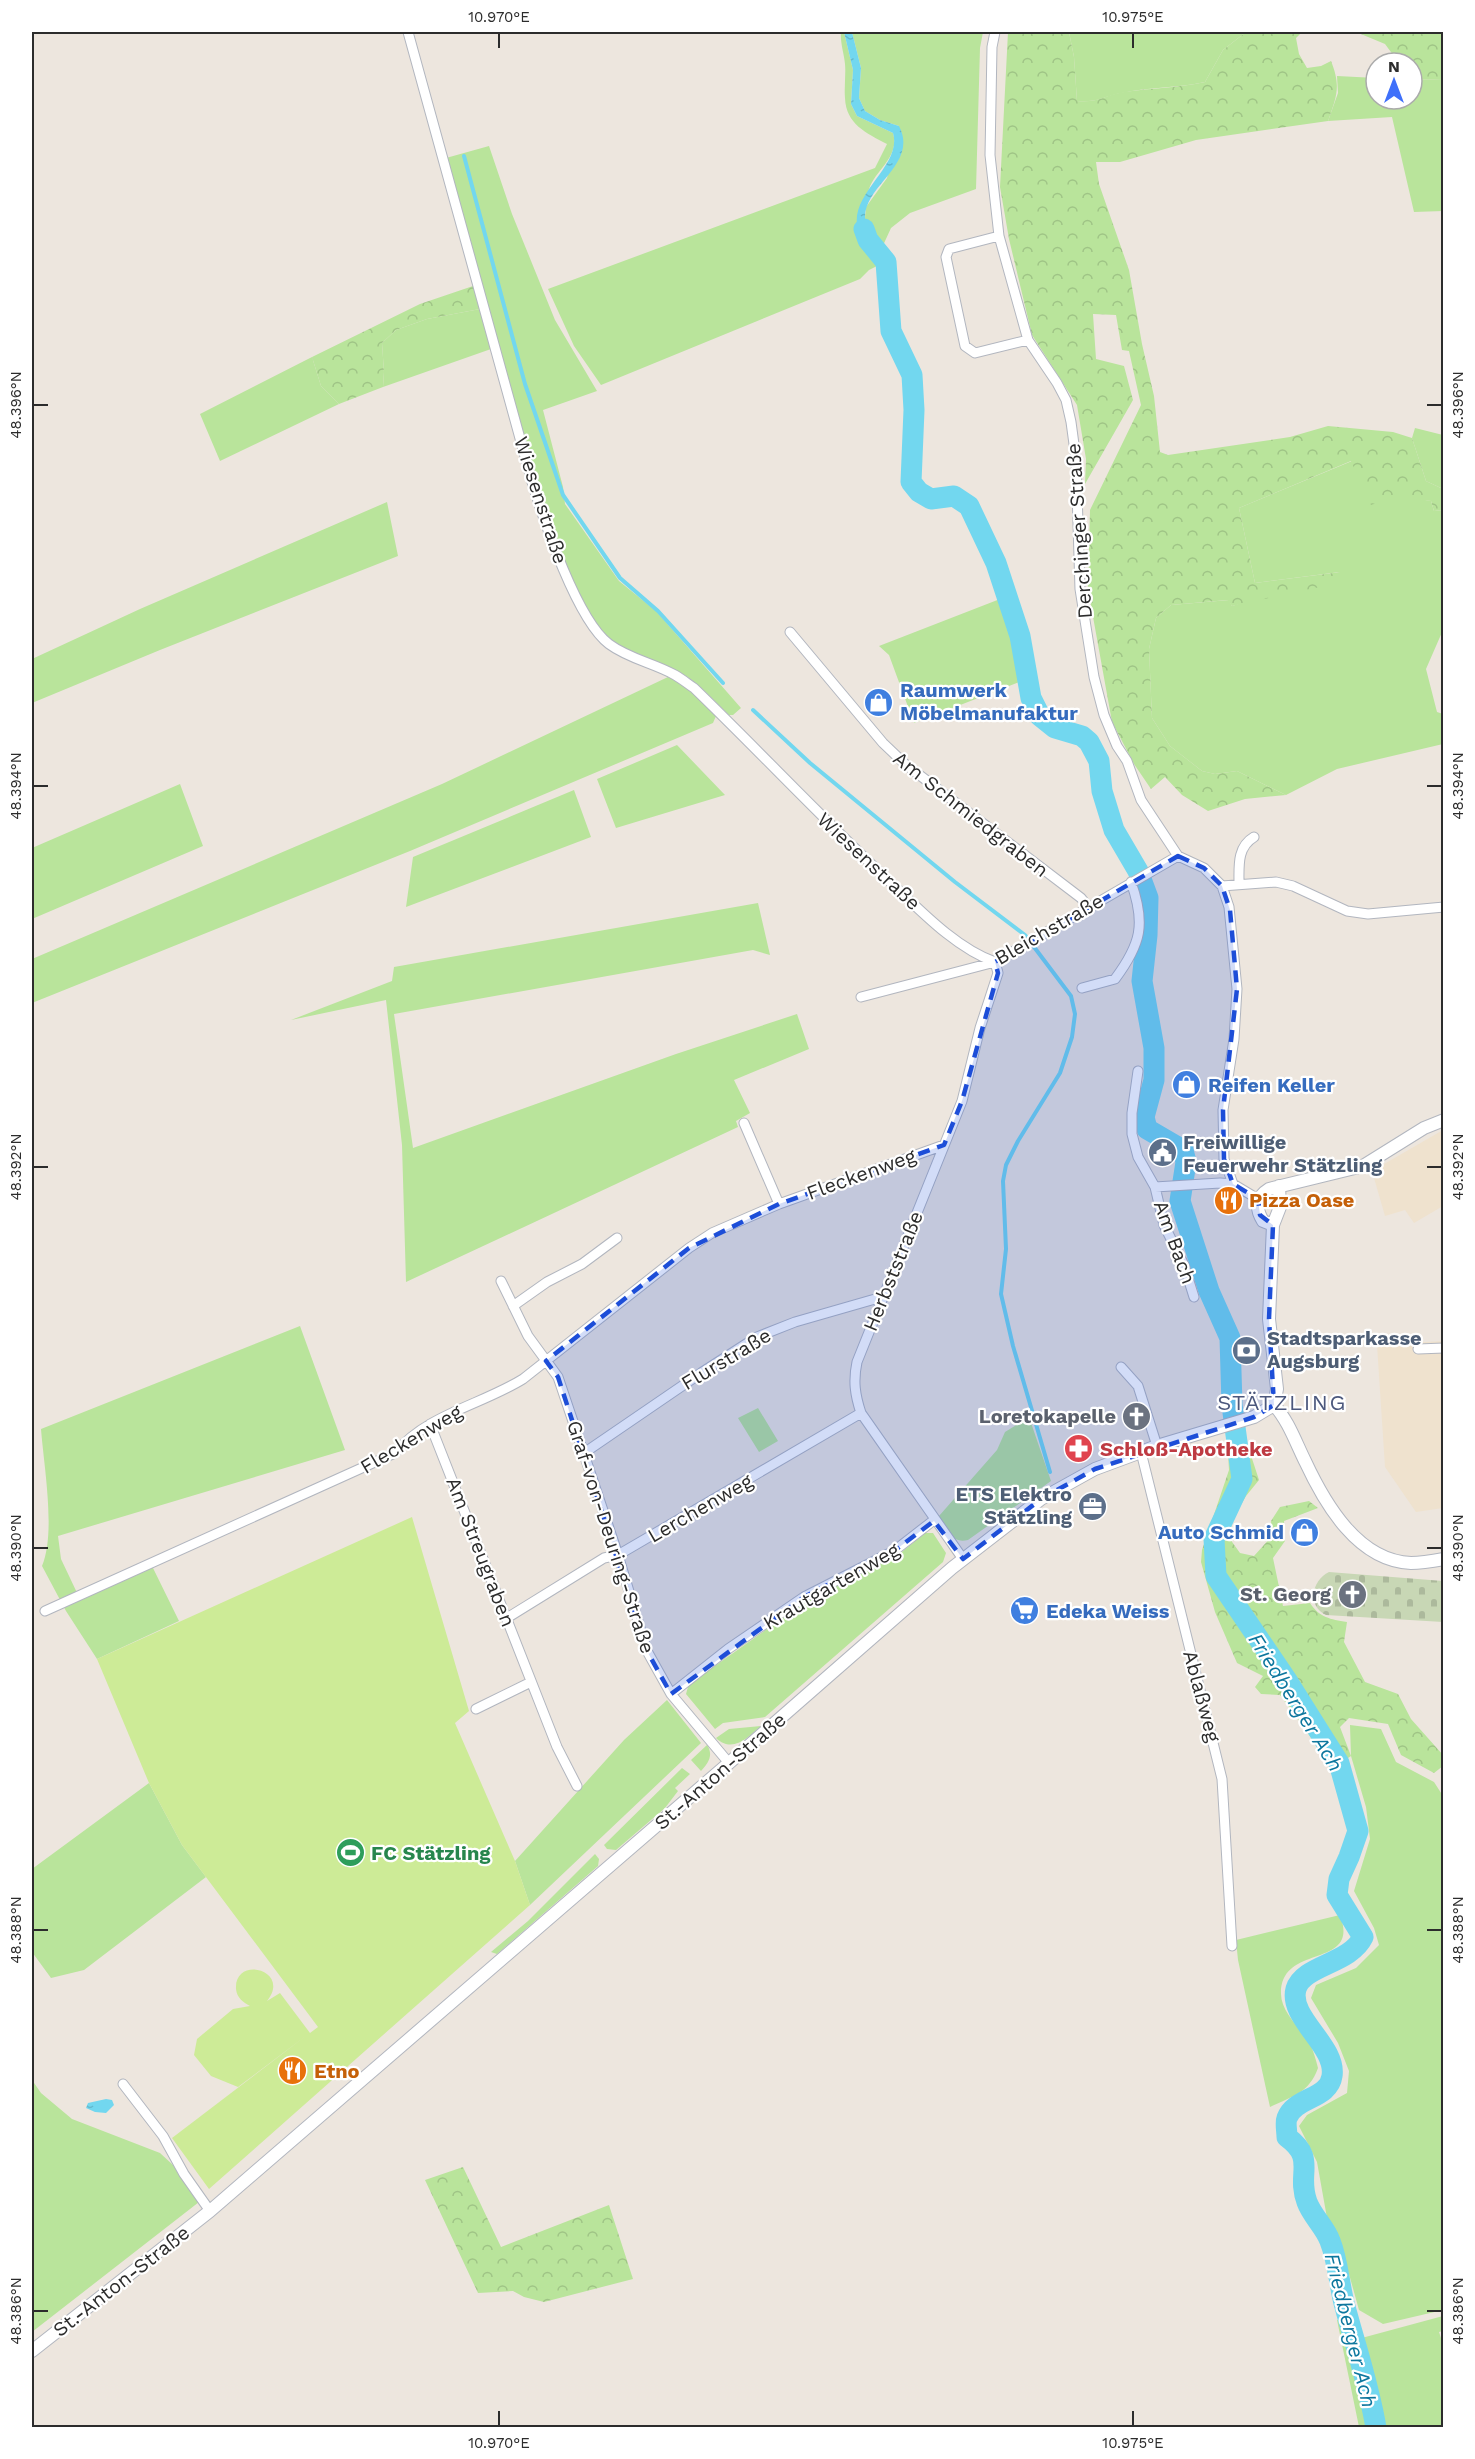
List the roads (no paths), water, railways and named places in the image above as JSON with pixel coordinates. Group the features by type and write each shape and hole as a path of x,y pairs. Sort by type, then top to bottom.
{"street":[{"name":"Wiesenstraße","path":"408,32 538,501 566,575 591,622 606,642 623,654 675,675 694,688 834,830 916,906 976,955 995,962"},
{"name":"Derchinger Straße","path":"995,32 992,47 990,155 999,237 1028,340 1057,382 1066,400 1071,422 1076,459 1080,589 1094,677 1104,715 1117,746 1127,761 1141,800 1178,856"},
{"path":"999,237 949,249 946,256 965,346 975,353 1028,340"},
{"name":"Am Schmiedgraben","path":"790,632 883,743 905,765 1081,898 1088,907"},
{"path":"1239,884 1242,849 1254,837"},
{"name":"Bleichstraße","path":"861,997 995,962 1178,856"},
{"path":"1178,856 1204,868 1222,886 1230,910 1237,989 1234,1039 1223,1110 1224,1160 1233,1184 1258,1199"},
{"path":"1082,988 1115,979 1134,949 1141,925 1138,900 1132,881"},
{"path":"1222,886 1276,882 1293,886 1347,911 1368,915 1443,907"},
{"name":"Herbststraße","path":"963,1559 861,1413 854,1386 854,1375 882,1297 963,1101 980,1028 998,973 995,962"},
{"name":"Am Bach","path":"1138,1071 1132,1113 1132,1134 1138,1157 1155,1187 1164,1225 1184,1265 1194,1297"},
{"path":"1273,1225 1263,1221 1257,1208 1258,1199 1269,1189 1363,1166 1424,1128 1443,1120"},
{"path":"744,1123 779,1204"},
{"name":"Fleckenweg","path":"45,1611 395,1453 407,1439 430,1424 458,1409 505,1390 546,1362 689,1248 726,1226 779,1204 944,1145"},
{"name":"Am Bach","path":"1155,1187 1233,1184"},
{"path":"1279,1186 1280,1207 1273,1225 1269,1319 1276,1389 1274,1405 1282,1413 1312,1476 1334,1513 1356,1538 1392,1559 1410,1563 1443,1559"},
{"path":"513,1306 547,1282 582,1264 617,1238"},
{"name":"Graf-von-Deuring-Straße","path":"501,1281 528,1336 558,1377 618,1555 647,1651 671,1694 729,1764"},
{"name":"Flurstraße","path":"584,1453 701,1372 757,1337 795,1322 882,1297"},
{"path":"1418,1349 1443,1348"},
{"path":"1121,1367 1138,1386 1157,1446"},
{"name":"St.-Anton-Straße","path":"32,2351 210,2211 729,1764 963,1559 1041,1498 1095,1469 1157,1446 1254,1417 1274,1405"},
{"name":"Lerchenweg","path":"507,1618 604,1558 618,1555 861,1413"},
{"name":"Am Streugraben","path":"430,1424 557,1748 577,1786"},
{"name":"Ablaßweg","path":"1142,1452 1222,1779 1232,1946"},
{"name":"Krautgartenweg","path":"671,1694 804,1596 894,1551 934,1520"},
{"path":"476,1709 531,1682"},
{"path":"123,2084 163,2136 184,2174 210,2211"}],"water":[{"path":"844,32 852,32 861,68 859,98 865,111 880,120 899,126 903,140 902,152 897,163 867,206 866,223 870,236 880,252 877,256 862,238 857,221 860,206 893,148 893,133 857,116 851,104 853,70"},
{"path":"112,2100 114,2105 106,2113 86,2108 88,2103"}],"waterway":[{"path":"464,156 525,384 563,495 620,578 658,611 723,683"},
{"name":"Friedberger Ach","path":"864,229 868,240 886,262 891,331 912,375 914,410 911,482 919,492 931,499 954,496 969,506 996,563 1020,636 1031,698 1040,716 1055,728 1082,736 1089,742 1099,761 1102,791 1114,830 1138,871 1148,898 1142,981 1154,1048 1154,1080 1144,1117 1147,1129 1183,1150 1186,1162 1180,1201 1209,1291 1230,1338 1232,1405 1242,1479 1214,1539 1216,1576 1288,1682 1339,1763 1358,1831 1339,1879 1337,1895 1363,1937 1348,1953 1300,1981 1296,1989 1295,2000 1299,2011 1327,2054 1332,2065 1332,2076 1330,2084 1325,2089 1291,2111 1286,2125 1287,2137 1296,2145 1304,2160 1303,2183 1307,2202 1328,2236 1333,2249 1344,2303 1366,2381 1376,2428"},
{"path":"753,710 810,763 955,882 1025,935 1071,996 1075,1014 1072,1037 1060,1073 1018,1141 1006,1165 1003,1181 1006,1249 1001,1294 1013,1346 1050,1472"}],"place":[{"name":"Raumwerk Möbelmanufaktur","path":"879,702"},
{"name":"Reifen Keller","path":"1187,1085"},
{"name":"Freiwillige Feuerwehr Stätzling","path":"1162,1153"},
{"name":"Pizza Oase","path":"1228,1200"},
{"name":"Stadtsparkasse Augsburg","path":"1246,1350"},
{"name":"Loretokapelle","path":"1137,1416"},
{"name":"Schloß-Apotheke","path":"1079,1449"},
{"name":"ETS Elektro Stätzling","path":"1093,1506"},
{"name":"Auto Schmid","path":"1305,1532"},
{"name":"St. Georg","path":"1352,1594"},
{"name":"Edeka Weiss","path":"1025,1611"},
{"name":"FC Stätzling","path":"350,1853"},
{"name":"Etno","path":"293,2071"}],"district":[{"name":"STÄTZLING","path":"1282,1402"}]}
